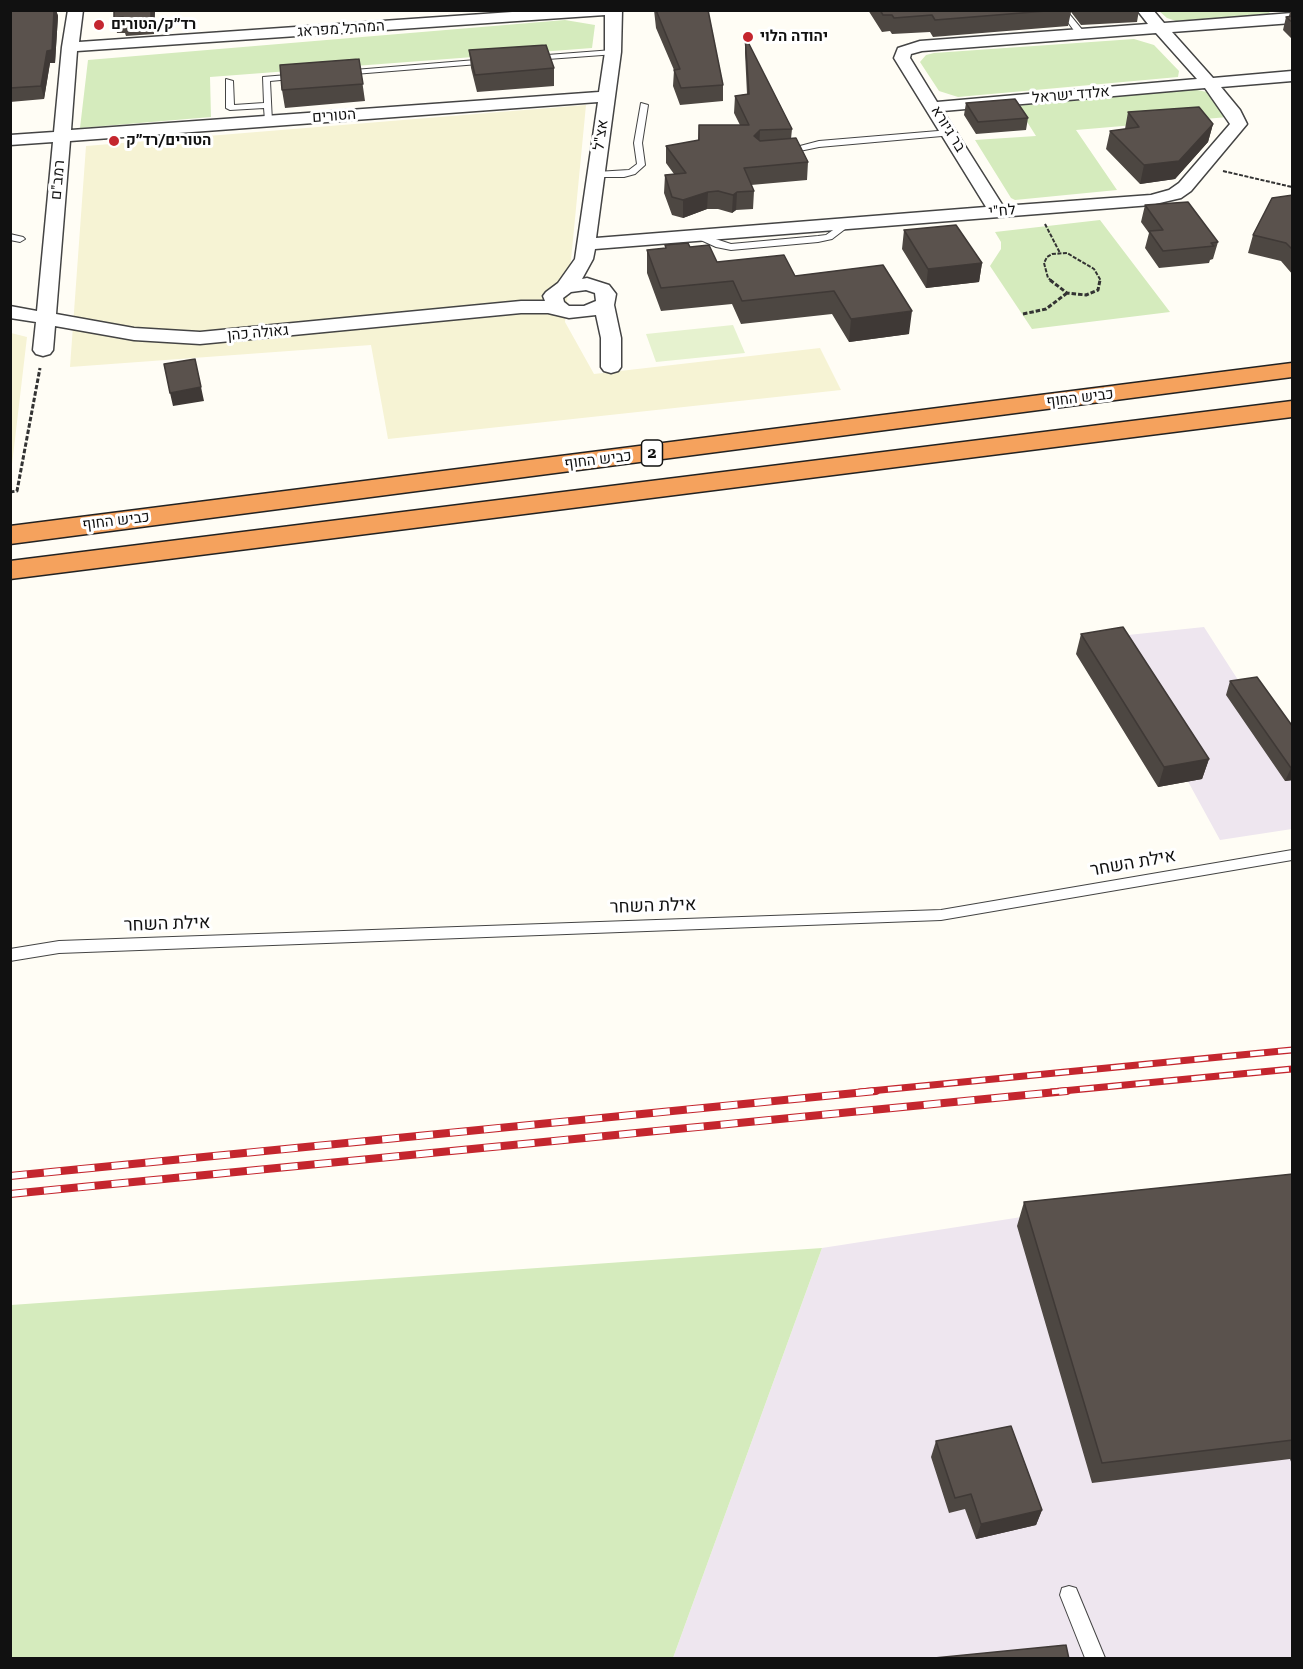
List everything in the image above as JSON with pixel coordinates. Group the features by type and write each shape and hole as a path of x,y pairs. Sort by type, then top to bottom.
{"highway":[{"name":"כביש החוף","path":"10,535 1293,370"},
{"name":"כביש החוף","path":"10,570 1293,409"}],"street":[{"name":"רמב\"ם","path":"43,350 70,47 76,10"},
{"name":"לח\"י","path":"585,252 697,236 998,212 1165,197 1175,194 1185,187 1239,124 1234,114 1209,83 1144,10"},
{"name":"המהרל מפראג","path":"70,47 275,33 450,16 613,11"},
{"name":"אצ\"ל","path":"565,300 585,252 613,52 613,11"},
{"path":"275,33 282,18"},
{"path":"1081,34 1293,18"},
{"name":"בר גיורא","path":"998,212 902,58 904,51 1081,34"},
{"name":"אלדד ישראל","path":"934,107 1293,76"},
{"name":"הטורים","path":"10,140 268,113 607,96"},
{"path":"585,252 591,274 603,297 611,338 611,367"},
{"path":"565,300 587,284 603,297"},
{"path":"565,300 595,310 603,297"},
{"path":"565,300 609,328"},
{"name":"גאולה כהן","path":"10,312 134,334 200,338 535,306 565,300"}],"lane":[{"path":"1062,10 1081,34"},
{"path":"529,58 613,52"},
{"path":"338,73 493,61"},
{"path":"229,81 230,108 268,113 266,79 314,75"},
{"path":"596,174 624,174 632,172 641,165 638,143 644,105"},
{"path":"770,152 792,151 819,144 950,133"},
{"name":"אילת השחר","path":"10,955 59,947 941,915 1293,855"},
{"path":"1069,1595 1095,1659"}],"path":[{"path":"1203,167 1293,187"},
{"path":"1037,208 1060,253"},
{"path":"1067,253 1094,269 1101,281 1098,290 1092,294 1067,293 1048,278 1044,271 1047,257 1067,253"},
{"path":"1023,314 1046,309 1067,293"},
{"path":"10,492 17,491 43,350"}],"shaded area":[{"path":"586,105 565,322 594,374 820,348 841,390 388,439 371,345 70,367 86,146"},
{"path":"10,333 27,337 11,473"},
{"path":"1204,627 1292,764 1292,829 1220,840 1109,637"},
{"path":"1292,1175 1292,1658 673,1658 822,1248"}],"green space":[{"path":"1267,10 1271,14 1176,21 1167,18 1159,11"},
{"path":"565,20 595,25 592,48 210,77 211,117 80,128 88,60"},
{"path":"1134,39 1154,45 1179,71 1178,77 958,97 939,91 920,62 926,55 934,53"},
{"path":"1192,89 1207,92 1228,117 1076,130 1117,190 1015,200 1011,198 975,140 1036,136 1017,106"},
{"path":"1100,220 1170,312 1032,329 990,266 1001,249 1001,242 995,232"},
{"path":"733,325 745,353 656,362 646,334"},
{"path":"822,1248 673,1658 11,1658 11,1305"}],"building":[{"path":"10,10 54,10 52,50 47,51 41,86 10,88"},
{"path":"114,10 151,10 151,19 122,21 123,17 114,18"},
{"path":"656,10 708,10 723,85 681,88 674,70 680,69"},
{"path":"880,10 1058,10 935,20 932,15 894,18 892,15 883,15"},
{"path":"1293,16 1293,23 1286,17"},
{"path":"745,36 792,129 760,130 754,136 760,141 796,138 808,162 744,168 754,191 737,192 733,195 718,191 708,192 683,200 672,197 665,175 686,173 666,146 699,140 699,125 749,125 735,96 749,94"},
{"path":"546,45 554,68 475,75 469,50"},
{"path":"359,59 363,84 282,90 280,65"},
{"path":"1015,99 1028,118 978,122 966,103"},
{"path":"1199,107 1213,124 1179,161 1144,165 1110,131 1139,127 1128,112"},
{"path":"1293,195 1293,250 1286,243 1253,235 1272,198"},
{"path":"1188,202 1218,242 1211,243 1214,246 1163,251 1149,231 1163,230 1145,205"},
{"path":"956,225 982,263 928,269 904,230"},
{"path":"688,243 690,247 709,245 717,262 784,255 795,276 883,265 912,311 851,319 834,291 742,301 733,281 661,288 647,250 666,248 665,245"},
{"path":"195,359 201,387 170,393 164,364"},
{"path":"1123,627 1209,759 1164,767 1081,634"},
{"path":"1257,677 1293,727 1293,768 1230,681"},
{"path":"1293,1174 1293,1440 1102,1463 1024,1202"},
{"path":"1011,1426 1042,1510 981,1524 971,1494 955,1498 936,1441"},
{"path":"1066,1645 1069,1659 924,1659"}],"railway":[{"path":"860,1092 1292,1050"},
{"path":"1052,1092 1292,1069"},
{"path":"10,1176 876,1091"},
{"path":"10,1194 1067,1091"}],"place":[{"name":"רד״ק/הטורים","path":"99,25"},
{"name":"יהודה הלוי","path":"748,37"},
{"name":"הטורים/רד״ק","path":"114,141"}]}
